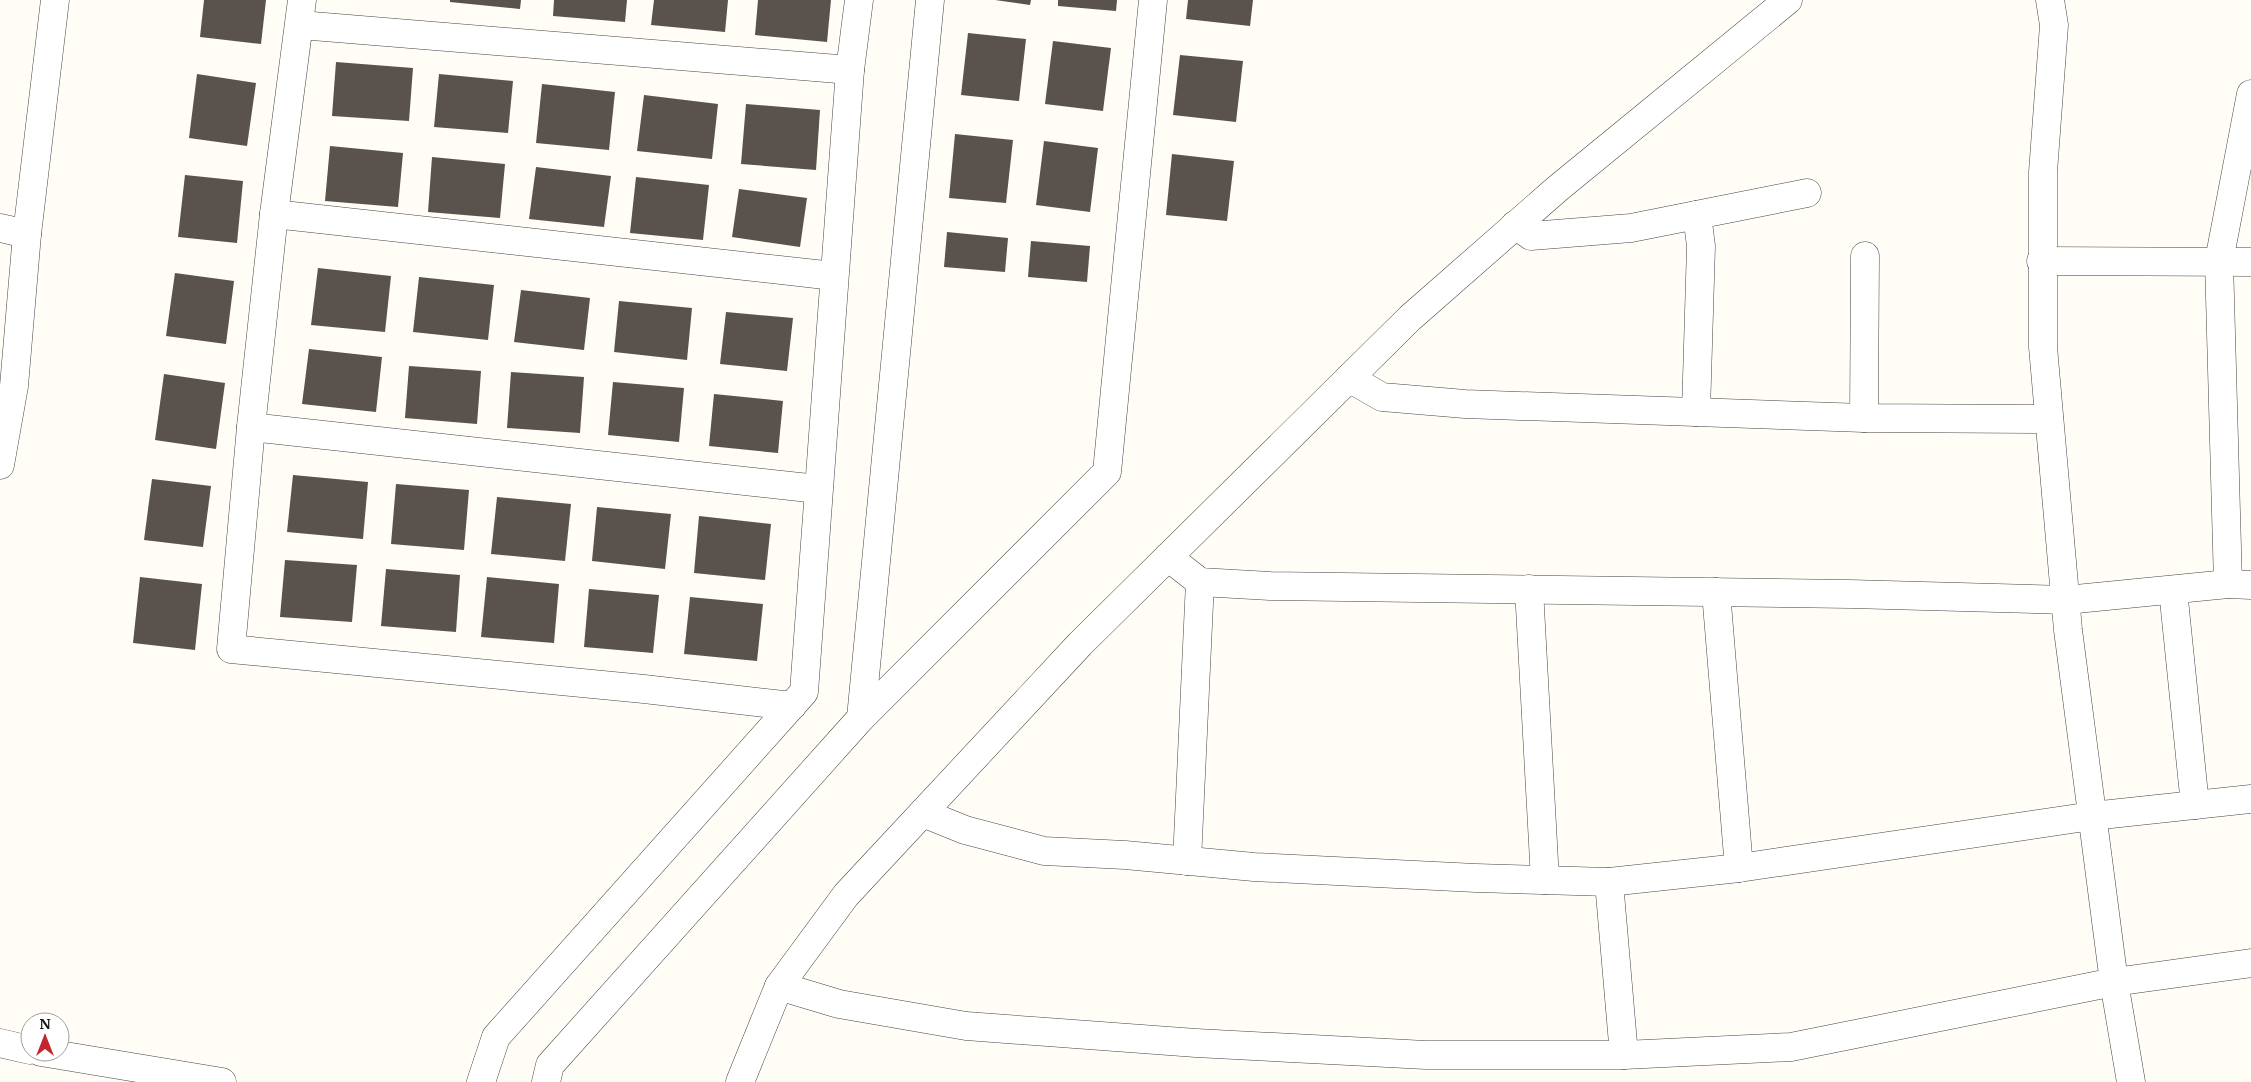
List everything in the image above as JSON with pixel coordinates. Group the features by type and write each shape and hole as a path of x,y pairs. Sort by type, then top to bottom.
{"street":[{"path":"0,465 7,384 55,0"},
{"path":"481,1082 496,1037 804,692 850,70 859,0"},
{"path":"861,718 930,0"},
{"path":"546,1082 550,1065 861,718 1107,472 1152,0"},
{"path":"740,1082 779,986 846,895 1080,644 1410,318 1515,225 1788,0"},
{"path":"2050,0 2054,25 2043,172 2041,262 2043,347 2066,600 2114,982 2131,1082"},
{"path":"792,706 231,649 250,427 274,214 301,13 850,70"},
{"path":"1168,557 1200,582 1270,586 1716,592 2066,600 2239,584 2219,305 2219,261 2251,94"},
{"path":"1515,225 1531,236 1631,228 1807,193"},
{"path":"274,214 834,276"},
{"path":"1696,412 1700,246 1697,215"},
{"path":"0,228 27,234"},
{"path":"1864,418 1865,256"},
{"path":"2041,262 2251,262"},
{"path":"1349,378 1382,397 1465,404 1864,418 2049,419"},
{"path":"250,427 818,489"},
{"path":"1187,861 1200,582"},
{"path":"1530,589 1545,880"},
{"path":"2173,590 2195,805"},
{"path":"1716,592 1739,868"},
{"path":"923,813 966,830 1044,851 1254,867 1609,882 1739,868 2092,816 2251,799"},
{"path":"1609,882 1624,1055"},
{"path":"779,986 839,1004 966,1026 1196,1043 1426,1055 1624,1055 1790,1047 2114,982 2251,962"},
{"path":"0,1043 20,1048"},
{"path":"70,1057 222,1082"}],"building":[{"path":"204,0 266,0 261,44 200,37"},
{"path":"450,0 521,0 520,9 450,2"},
{"path":"554,0 627,0 625,22 553,16"},
{"path":"654,0 728,0 725,32 651,25"},
{"path":"758,0 831,0 827,42 755,35"},
{"path":"995,0 1031,0 1030,5"},
{"path":"1058,0 1117,0 1116,11 1058,6"},
{"path":"1188,0 1253,0 1250,26 1186,19"},
{"path":"968,33 1026,39 1019,101 961,95"},
{"path":"1053,41 1111,48 1103,111 1045,104"},
{"path":"1180,55 1243,61 1236,122 1173,115"},
{"path":"336,62 413,68 409,121 332,116"},
{"path":"197,74 256,83 247,146 189,138"},
{"path":"439,74 513,81 508,133 434,127"},
{"path":"542,84 615,92 609,150 536,143"},
{"path":"644,95 718,104 712,159 637,151"},
{"path":"746,104 820,110 816,170 741,164"},
{"path":"955,134 1013,140 1006,203 949,198"},
{"path":"1044,141 1098,148 1090,212 1036,205"},
{"path":"330,146 403,153 398,207 325,201"},
{"path":"1172,154 1234,161 1227,221 1166,215"},
{"path":"432,157 505,164 500,218 428,212"},
{"path":"536,167 611,176 604,227 529,219"},
{"path":"185,175 243,181 237,243 178,237"},
{"path":"636,177 709,185 703,240 630,233"},
{"path":"739,189 807,198 800,247 732,237"},
{"path":"947,232 1008,238 1005,272 944,267"},
{"path":"1031,241 1090,246 1087,282 1028,277"},
{"path":"318,268 391,276 385,332 311,325"},
{"path":"175,273 234,281 226,344 166,336"},
{"path":"419,277 494,285 488,340 413,332"},
{"path":"521,290 590,298 584,350 514,342"},
{"path":"619,301 692,308 687,360 614,352"},
{"path":"726,312 793,318 787,371 720,364"},
{"path":"309,349 382,357 376,412 302,404"},
{"path":"409,366 481,371 477,424 405,418"},
{"path":"511,372 584,377 580,433 507,428"},
{"path":"164,374 225,383 216,449 155,440"},
{"path":"613,382 684,388 679,442 608,435"},
{"path":"714,394 783,401 778,453 709,446"},
{"path":"293,475 368,482 363,539 287,532"},
{"path":"152,479 211,486 203,547 144,540"},
{"path":"396,484 469,490 464,550 391,544"},
{"path":"497,497 571,504 565,561 491,554"},
{"path":"597,507 671,514 665,569 592,561"},
{"path":"699,516 771,524 765,580 694,573"},
{"path":"285,560 357,565 352,622 280,617"},
{"path":"386,569 460,575 456,632 381,626"},
{"path":"140,577 202,584 195,650 133,643"},
{"path":"487,577 559,584 554,643 481,637"},
{"path":"589,589 659,595 653,653 584,647"},
{"path":"690,597 763,604 757,661 684,654"}]}
